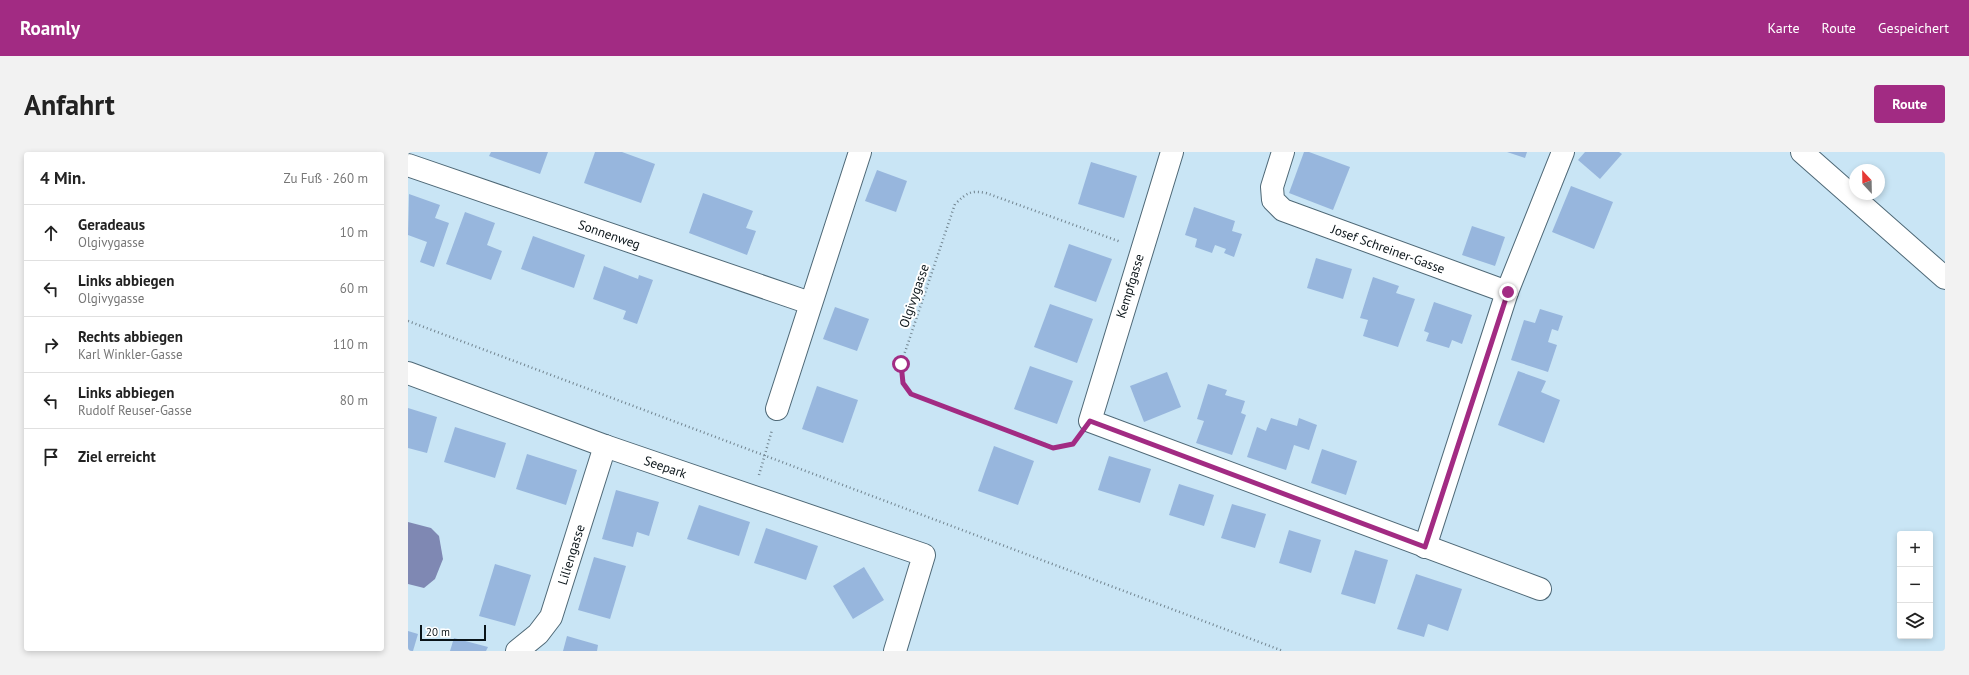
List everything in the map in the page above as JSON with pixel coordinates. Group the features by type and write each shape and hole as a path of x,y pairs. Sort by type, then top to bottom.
{"street":[{"path":"777,409 860,152"},
{"name":"Kempfgasse","path":"1090,421 1172,152"},
{"name":"Josef Schreiner-Gasse","path":"1283,152 1272,187 1273,200 1283,210 1508,292"},
{"path":"1425,547 1508,292 1563,152"},
{"path":"1802,152 1945,278"},
{"name":"Sonnenweg","path":"408,165 810,303"},
{"name":"Seepark","path":"408,373 606,446 924,555 896,651"},
{"path":"1090,421 1540,590"},
{"name":"Liliengasse","path":"517,651 538,634 551,617 606,446"}],"path":[{"name":"Olgivygasse","path":"1090,421 1073,444 1053,448 911,394 903,383 901,364 955,204 963,196 973,191 986,193 1142,249"},
{"path":"408,321 1283,651"},
{"path":"752,496 766,456 777,409"}],"water":[{"path":"408,522 431,528 439,536 443,559 435,579 424,588 408,584"}],"building":[{"path":"491,152 548,152 540,174 489,156"},
{"path":"595,152 622,152 655,164 641,203 584,183"},
{"path":"1304,152 1309,152 1350,167 1333,210 1289,193"},
{"path":"1507,152 1527,152 1525,158"},
{"path":"1585,152 1619,152 1622,154 1600,179 1578,160"},
{"path":"1091,162 1137,176 1124,218 1078,204"},
{"path":"877,170 907,181 896,212 865,201"},
{"path":"1571,186 1613,202 1594,249 1552,232"},
{"path":"703,193 753,211 746,228 756,231 747,255 689,233"},
{"path":"409,194 440,205 435,218 449,223 434,267 420,262 427,242 408,235"},
{"path":"1194,207 1235,221 1232,231 1242,234 1234,257 1224,253 1226,249 1215,245 1212,253 1195,247 1197,239 1185,235"},
{"path":"465,212 495,223 487,245 502,251 491,280 446,264"},
{"path":"1472,226 1505,237 1495,266 1462,255"},
{"path":"533,236 585,255 574,288 521,269"},
{"path":"1069,244 1112,259 1096,302 1054,287"},
{"path":"1316,258 1352,269 1343,299 1307,288"},
{"path":"604,266 638,279 639,275 653,280 637,324 623,319 626,311 593,299"},
{"path":"1373,277 1399,286 1396,293 1415,299 1398,347 1363,336 1368,320 1360,318"},
{"path":"1434,302 1472,315 1462,344 1452,340 1449,348 1426,341 1429,333 1424,331"},
{"path":"1050,304 1093,319 1077,363 1034,347"},
{"path":"835,307 869,319 857,351 823,339"},
{"path":"1540,309 1563,316 1558,331 1552,329 1548,342 1557,345 1548,372 1511,360 1524,320 1535,323"},
{"path":"1030,366 1073,381 1057,424 1014,409"},
{"path":"1518,371 1546,381 1541,392 1560,400 1544,443 1498,425"},
{"path":"1167,372 1181,407 1144,422 1130,386"},
{"path":"1208,384 1227,390 1225,395 1245,401 1241,413 1246,415 1232,455 1196,443 1204,421 1197,419"},
{"path":"817,386 858,400 843,443 802,429"},
{"path":"408,408 437,417 427,453 408,448"},
{"path":"1271,418 1297,426 1299,418 1317,425 1309,450 1294,445 1286,470 1247,457 1257,427 1266,431"},
{"path":"455,427 506,443 495,478 444,462"},
{"path":"994,446 1034,461 1018,505 978,491"},
{"path":"1322,449 1357,461 1346,495 1311,483"},
{"path":"527,454 577,470 566,505 516,489"},
{"path":"1109,456 1151,469 1140,503 1098,490"},
{"path":"1179,484 1214,495 1204,526 1169,515"},
{"path":"616,490 659,502 649,536 637,532 633,547 602,539"},
{"path":"1232,504 1266,514 1255,548 1221,538"},
{"path":"699,505 750,522 739,556 687,539"},
{"path":"766,528 818,546 806,580 754,563"},
{"path":"1289,530 1321,540 1311,573 1279,563"},
{"path":"1355,550 1388,560 1375,604 1341,594"},
{"path":"594,557 626,566 610,619 578,610"},
{"path":"495,564 531,575 515,626 479,616"},
{"path":"864,567 884,600 853,619 833,586"},
{"path":"1416,574 1462,589 1448,631 1428,624 1424,637 1397,629"},
{"path":"408,631 418,634 413,651 408,651"},
{"path":"567,636 598,645 597,651 563,651"},
{"path":"454,638 488,647 486,651 450,651"}],"route":[{"path":"901,364 903,383 911,394 1053,448 1073,444 1090,421 1425,547 1508,292"}]}
